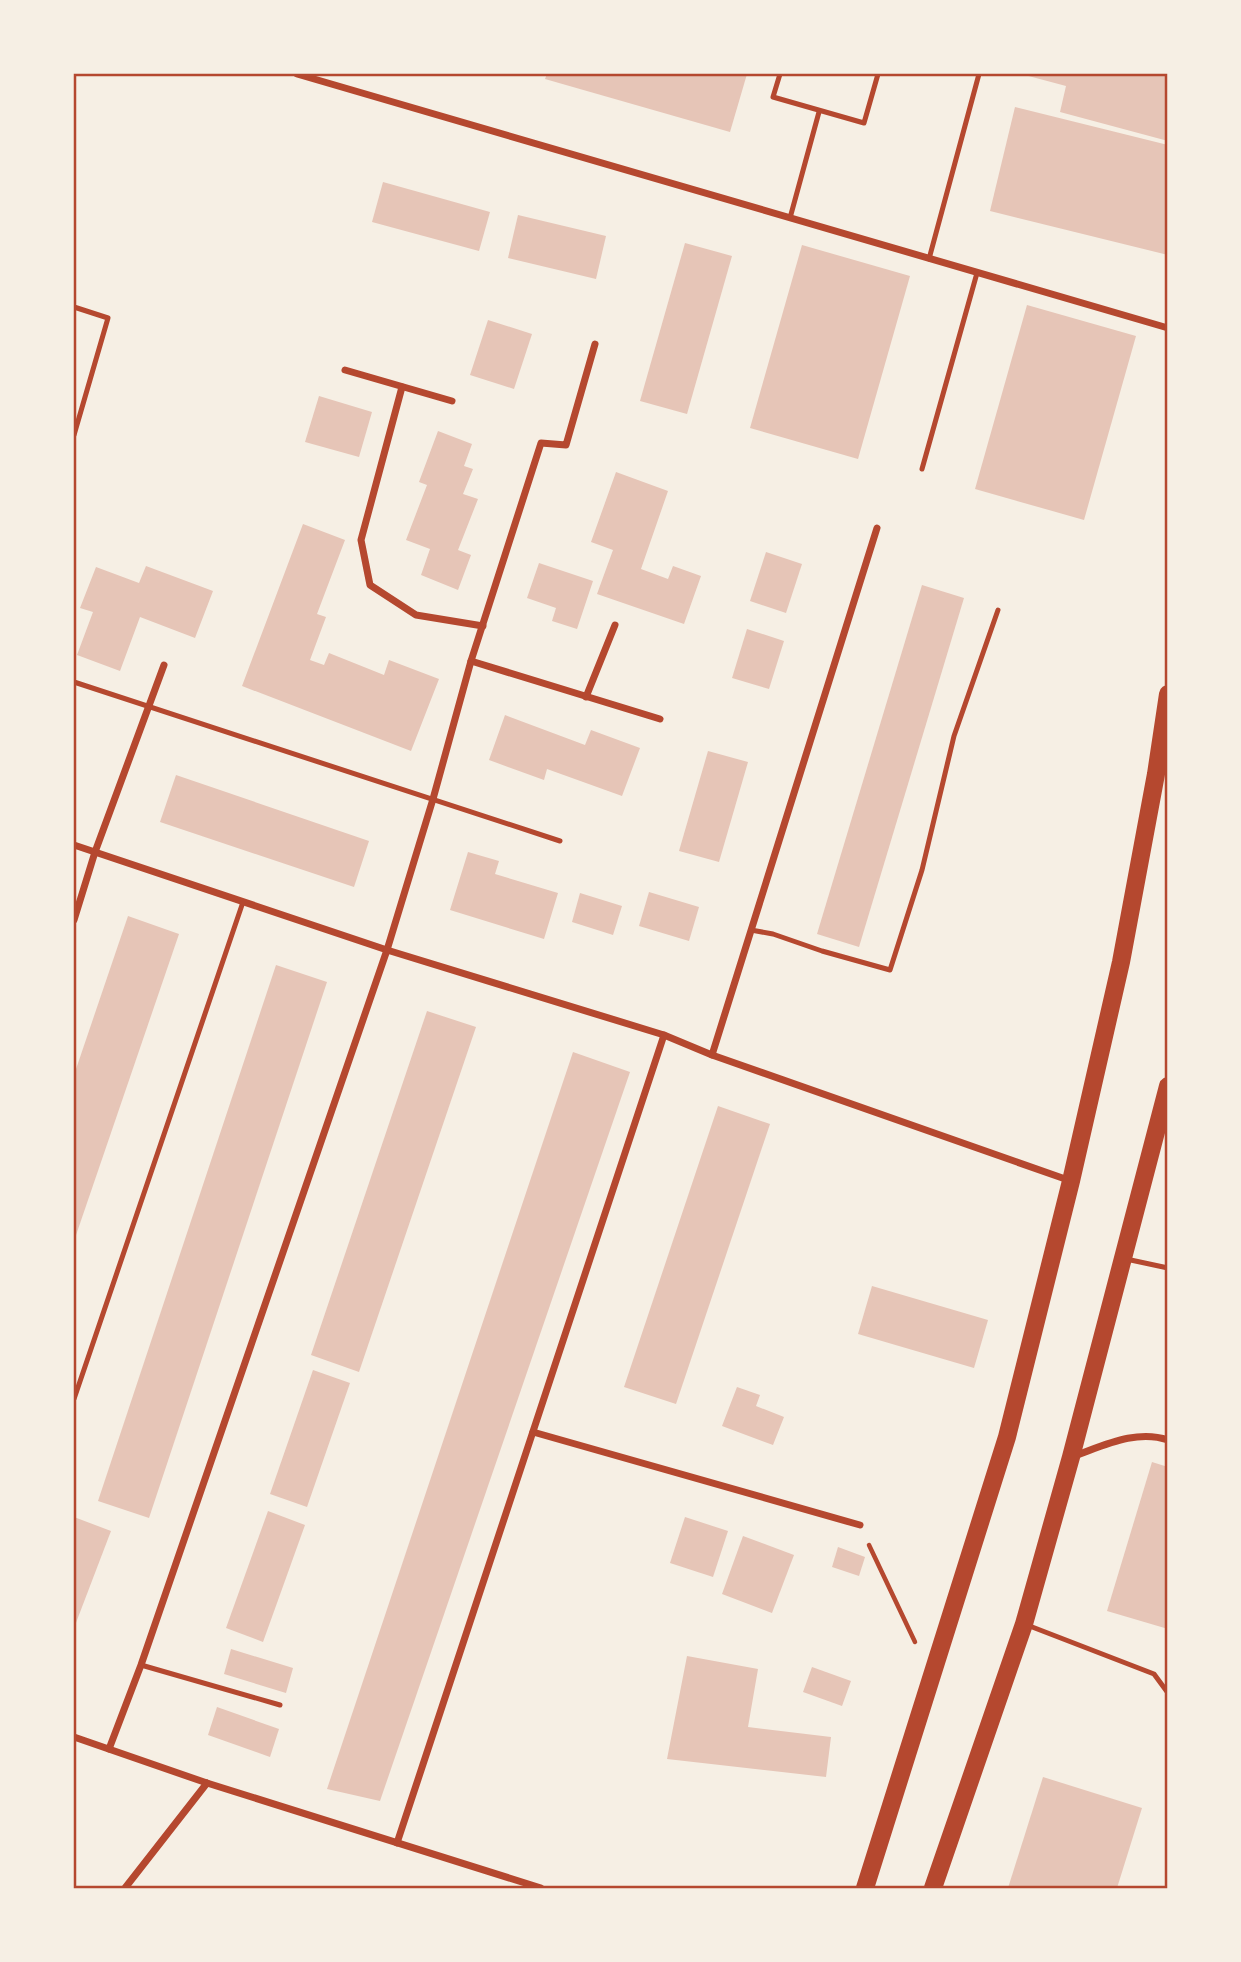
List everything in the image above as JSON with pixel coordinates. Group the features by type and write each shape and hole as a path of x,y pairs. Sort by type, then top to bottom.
{"main road":[{"path":"865,1888 1007,1437 1071,1181 1121,962 1156,774 1167,694"},
{"path":"933,1888 1024,1624 1166,1096"}],"street":[{"path":"297,74 1167,328"},
{"path":"109,1749 141,1665 387,950 471,661 541,443 566,445 595,344"},
{"path":"345,370 452,401"},
{"path":"402,387 361,540 370,585 416,615 483,626"},
{"path":"712,1055 877,528"},
{"path":"586,697 615,625"},
{"path":"471,661 660,719"},
{"path":"74,919 95,852 163,665"},
{"path":"74,845 387,950 664,1035 712,1055 1071,1181"},
{"path":"397,1843 664,1035"},
{"path":"533,1432 860,1525"},
{"path":"1071,1457 1124,1438 1157,1436 1167,1440"},
{"path":"74,1737 207,1783 541,1888"},
{"path":"125,1888 207,1783"}],"lane":[{"path":"780,74 773,97 864,123 878,74"},
{"path":"929,259 979,74"},
{"path":"790,218 820,112"},
{"path":"922,469 977,273"},
{"path":"74,307 108,318 74,435"},
{"path":"750,930 774,934 890,970 922,870 954,736 998,610"},
{"path":"74,682 560,841"},
{"path":"74,1399 243,902"},
{"path":"1122,1258 1167,1268"},
{"path":"1024,1624 1154,1674 1167,1692"},
{"path":"141,1665 280,1705"}],"path":[{"path":"860,1525 932,1680"}],"building":[{"path":"547,74 747,74 730,132 545,79"},
{"path":"1021,74 1168,74 1168,141 1060,112 1066,86"},
{"path":"1015,107 1168,145 1168,255 990,211"},
{"path":"383,182 490,212 479,251 372,222"},
{"path":"518,215 606,236 596,279 508,258"},
{"path":"685,243 732,256 687,414 640,401"},
{"path":"802,245 910,276 858,459 750,428"},
{"path":"1027,305 1136,336 1084,520 975,489"},
{"path":"488,320 532,334 514,389 470,375"},
{"path":"319,396 372,412 359,457 305,442"},
{"path":"438,431 472,444 464,466 473,469 463,494 478,499 458,550 471,555 458,590 421,575 430,549 406,540 427,485 419,482"},
{"path":"616,472 668,491 641,569 668,579 673,566 701,576 684,624 597,594 613,550 591,542"},
{"path":"303,524 345,540 317,614 326,617 310,660 324,665 329,653 384,675 389,660 439,679 411,751 242,686"},
{"path":"766,552 802,564 786,613 750,601"},
{"path":"539,563 593,581 577,629 552,621 556,608 527,598"},
{"path":"146,566 213,591 195,638 140,617 120,671 77,655 93,612 80,608 96,567 139,583"},
{"path":"922,585 964,598 859,947 817,934"},
{"path":"747,629 784,641 769,689 732,678"},
{"path":"505,715 585,745 591,730 640,748 622,796 547,769 544,780 489,760"},
{"path":"708,751 748,762 719,862 679,851"},
{"path":"176,775 369,841 354,887 160,822"},
{"path":"468,852 499,861 495,874 558,893 544,939 450,910"},
{"path":"649,892 699,907 689,941 639,926"},
{"path":"580,893 622,906 613,935 572,922"},
{"path":"128,916 179,934 74,1241 74,1075"},
{"path":"276,965 327,982 149,1518 98,1501"},
{"path":"427,1011 476,1027 359,1372 311,1355"},
{"path":"573,1052 630,1072 380,1801 327,1789"},
{"path":"718,1106 770,1124 676,1404 624,1387"},
{"path":"872,1286 988,1320 974,1368 858,1334"},
{"path":"313,1370 350,1383 307,1507 270,1494"},
{"path":"737,1387 760,1395 756,1406 784,1417 773,1445 722,1426"},
{"path":"1152,1462 1168,1467 1168,1629 1107,1611"},
{"path":"268,1511 305,1525 263,1642 226,1628"},
{"path":"74,1517 111,1531 74,1628"},
{"path":"685,1517 728,1531 713,1577 670,1563"},
{"path":"743,1536 794,1555 772,1613 722,1594"},
{"path":"838,1547 865,1557 859,1576 832,1567"},
{"path":"231,1649 293,1668 286,1693 224,1674"},
{"path":"687,1656 758,1669 748,1727 831,1737 826,1777 667,1759"},
{"path":"812,1667 851,1681 842,1706 803,1692"},
{"path":"217,1707 279,1729 270,1757 208,1735"},
{"path":"1043,1777 1142,1808 1117,1888 1008,1888"}]}
